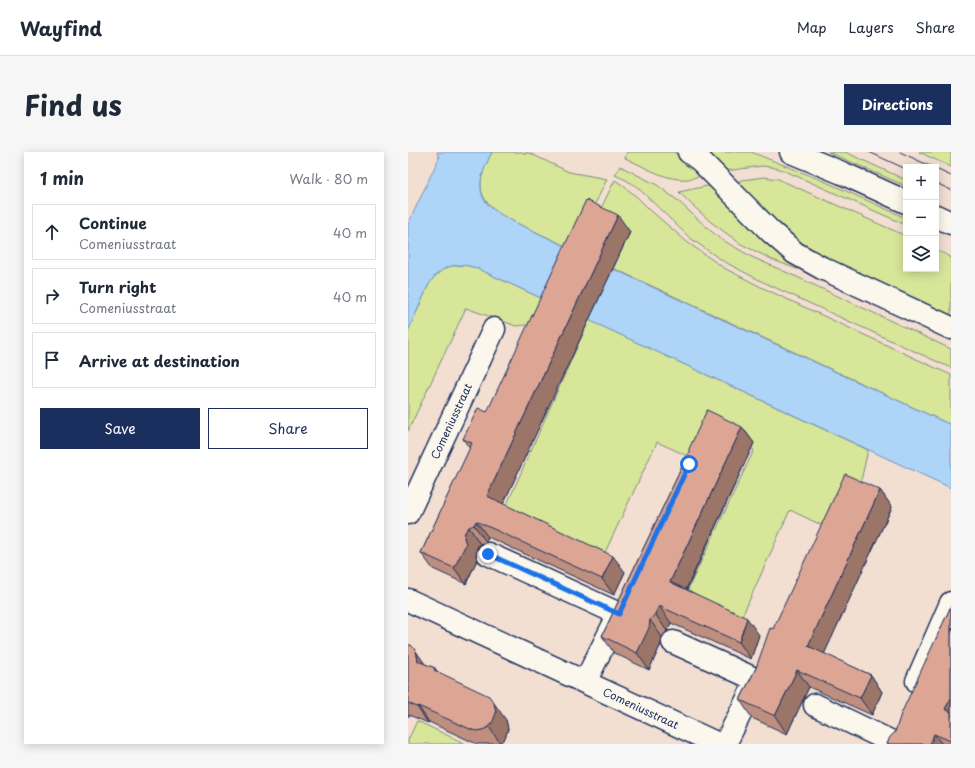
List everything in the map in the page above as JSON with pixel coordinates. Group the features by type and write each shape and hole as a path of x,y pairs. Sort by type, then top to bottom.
{"street":[{"path":"689,152 700,160 770,231 795,253 822,268 951,328"},
{"path":"791,152 903,201"},
{"path":"939,217 951,223"},
{"name":"Comeniusstraat","path":"408,513 494,329"},
{"path":"488,554 622,607 585,682"},
{"name":"Comeniusstraat","path":"408,600 718,744"},
{"path":"910,700 951,603"},
{"path":"673,642 757,680"},
{"path":"725,744 757,680 764,659"},
{"path":"814,704 896,744 903,722"}],"green space":[{"path":"492,152 522,152 526,154 527,152 569,172 607,179 591,212 580,253 510,220 489,205 482,193 481,182 483,172"},
{"path":"627,152 674,152 689,163 699,174 698,177 684,179 672,178 652,171 625,158"},
{"path":"706,152 751,152 826,182 903,217 903,224 783,170 762,166 726,171"},
{"path":"828,152 845,152 903,179 903,185"},
{"path":"919,152 951,152 951,167"},
{"path":"620,166 657,185 677,200 719,238 752,257 951,349 951,368 763,282 723,261 690,238 637,187 615,175"},
{"path":"764,177 778,179 903,235 903,272 939,272 939,251 951,257 951,318 853,272 852,269 850,271 807,248 780,226 739,184 739,181"},
{"path":"615,180 637,197 687,242 724,268 763,288 951,375 951,425 613,268 630,232 597,216"},
{"path":"707,186 713,187 799,268 797,269 773,260 741,244 711,222 679,192"},
{"path":"465,265 476,268 556,305 545,323 516,326 466,308 408,431 408,331 429,284 435,276 447,267"},
{"path":"589,320 868,450 857,498 840,534 790,510 735,632 680,606 754,450 722,435 692,458 657,442 599,565 500,520"},
{"path":"417,721 466,744 408,744 408,740"}],"water":[{"path":"437,152 492,152 482,176 482,195 490,206 503,216 633,278 951,425 951,488 470,266 452,266 436,275 427,287 408,331 408,224 439,158"}],"building":[{"path":"586,200 618,215 487,496 613,556 602,579 476,521 474,525 469,527 465,532 464,538 466,544 454,568 421,553 472,443 463,439 478,408 487,412"},
{"path":"707,410 742,427 670,582 747,618 739,642 659,606 650,620 649,628 637,653 602,636 689,452"},
{"path":"845,474 880,490 808,646 871,675 860,698 797,670 775,716 740,700 756,668 770,628 773,629"},
{"path":"951,606 951,698 945,709 951,712 951,741 934,734 930,744 887,744 890,737 895,732 901,714"},
{"path":"408,645 411,645 416,651 418,661 435,668 434,670 489,696 494,703 496,713 489,727 476,731 408,703"}],"tram line":[{"path":"869,152 903,168"},
{"path":"900,152 926,164"},
{"path":"939,170 951,176"},
{"path":"939,184 951,190"}],"route":[{"path":"488,554 619,614 689,464"}]}
